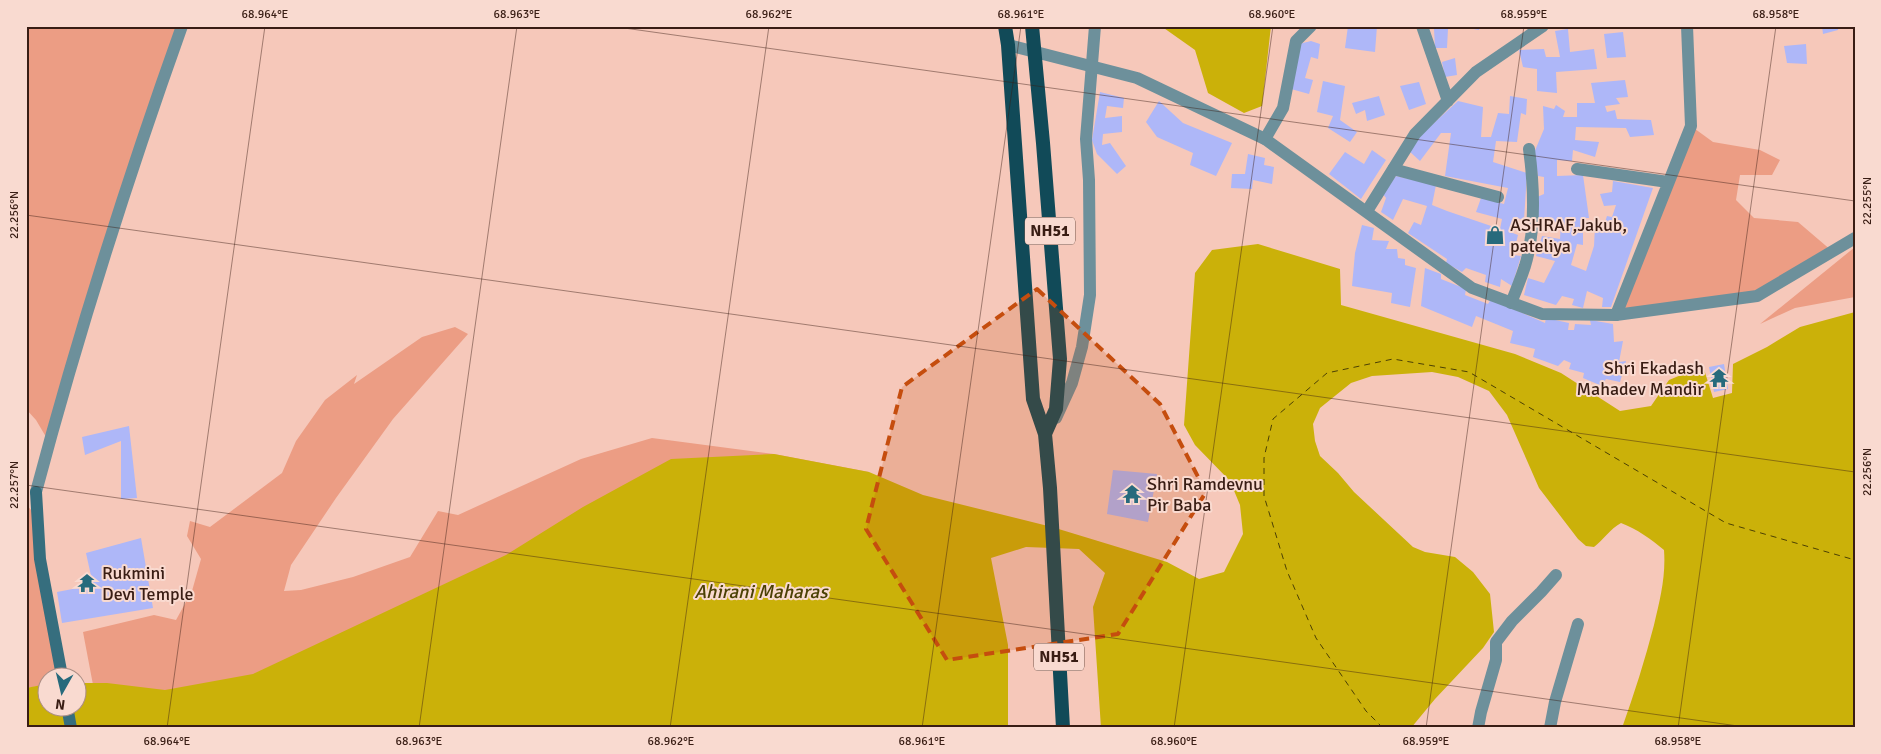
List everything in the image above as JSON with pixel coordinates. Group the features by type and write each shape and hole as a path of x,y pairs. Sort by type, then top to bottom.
{"highway":[{"name":"NH51","path":"1005,26 1008,45 1033,399 1045,434 1050,488 1063,728"},
{"name":"NH51","path":"1032,26 1060,359 1056,409 1045,434"}],"main road":[{"path":"36,492 40,559 60,666"}],"street":[{"path":"36,492 65,382 127,184 182,26"},
{"path":"1045,434 1060,413 1072,383 1082,348 1090,295 1089,180 1086,138 1095,26"},
{"path":"1265,139 1283,108 1296,41 1311,26"},
{"path":"1422,26 1448,101"},
{"path":"1367,211 1415,134 1476,72 1543,26"},
{"path":"1616,315 1691,126 1687,26"},
{"path":"1008,45 1137,78 1265,139 1472,288 1542,314 1616,315 1757,296 1855,238"},
{"path":"1511,303 1526,264 1532,225 1534,179 1529,149"},
{"path":"1393,169 1498,197"},
{"path":"1577,169 1668,182"},
{"path":"1478,728 1496,660 1496,642 1512,621 1556,575"},
{"path":"1550,728 1555,702 1578,624"}],"highlighted area":[{"path":"1037,289 1160,404 1206,492 1118,634 947,660 866,529 902,387"}],"shaded area":[{"path":"26,26 180,26 49,442 36,420 26,409"},
{"path":"1691,126 1713,142 1760,150 1780,160 1772,175 1740,175 1736,200 1754,218 1798,222 1832,251 1757,296 1616,315"},
{"path":"1855,247 1855,297 1795,308 1760,324"},
{"path":"455,327 468,334 393,419 336,498 291,565 284,591 301,590 353,577 410,557 438,511 458,515 581,459 652,438 774,454 869,472 127,728 101,727 83,632 154,615 176,620 192,591 201,559 187,536 190,521 210,527 282,473 296,441 325,400 357,375 354,384 422,337"},
{"path":"26,504 37,517 60,666 38,666 38,686 26,688"}],"water":[{"path":"1161,26 1271,26 1262,106 1244,113 1208,93 1195,50"},
{"name":"Ahirani Maharas","path":"1258,244 1340,269 1341,305 1515,354 1561,373 1620,411 1651,406 1669,380 1703,366 1713,398 1732,393 1733,364 1767,347 1800,327 1855,312 1855,728 1622,728 1651,638 1663,579 1664,550 1633,528 1621,523 1613,528 1594,547 1586,546 1578,539 1539,488 1507,415 1489,391 1458,377 1432,372 1372,376 1351,383 1320,408 1313,424 1315,441 1320,456 1354,492 1413,547 1425,552 1455,557 1473,572 1490,594 1494,632 1483,648 1435,699 1411,728 1101,728 1093,607 1105,573 1079,549 1026,547 991,558 1008,645 1008,728 26,728 26,688 38,686 38,716 88,716 88,683 107,683 165,690 253,674 506,555 583,507 671,459 774,454 869,472 923,495 1052,527 1167,562 1199,579 1224,572 1243,534 1240,505 1230,481 1195,445 1184,425 1195,273 1212,250"}],"building":[{"path":"1348,26 1377,26 1375,52 1345,48"},
{"path":"1456,26 1480,26 1479,30"},
{"path":"1822,26 1838,26 1838,30 1823,34"},
{"path":"1434,29 1448,29 1447,48 1435,48"},
{"path":"1568,29 1570,52 1594,49 1597,69 1556,72 1557,93 1537,91 1537,69 1523,67 1519,50 1544,49 1546,57 1560,57 1555,31"},
{"path":"1623,32 1626,57 1607,58 1604,34"},
{"path":"1311,41 1320,44 1318,59 1311,57 1305,78 1313,80 1309,94 1291,89 1299,44"},
{"path":"1806,44 1807,64 1787,63 1784,46"},
{"path":"1455,58 1457,75 1445,77 1442,62"},
{"path":"1625,80 1628,97 1616,98 1620,104 1605,106 1607,112 1615,110 1617,119 1651,120 1654,135 1630,137 1626,128 1576,127 1575,140 1599,142 1595,157 1573,150 1572,161 1557,160 1557,176 1583,175 1589,218 1586,218 1583,230 1583,245 1577,244 1571,265 1586,271 1594,246 1595,226 1603,228 1607,216 1612,217 1616,205 1604,206 1600,194 1612,192 1613,181 1653,188 1611,307 1602,307 1603,298 1587,291 1583,308 1572,305 1574,299 1562,296 1556,305 1524,295 1528,278 1544,283 1555,261 1536,256 1542,236 1560,239 1561,222 1537,226 1537,197 1544,194 1544,177 1538,176 1534,153 1544,129 1543,106 1554,109 1556,105 1565,111 1563,117 1577,117 1577,103 1595,103 1591,83"},
{"path":"1323,81 1345,86 1340,120 1357,132 1350,142 1328,128 1333,116 1317,112"},
{"path":"1419,82 1426,104 1409,110 1400,86"},
{"path":"1100,92 1124,98 1123,108 1107,106 1105,118 1122,116 1122,132 1103,134 1102,145 1110,143 1126,166 1117,174 1097,154 1092,140"},
{"path":"1379,96 1385,115 1367,121 1365,110 1356,114 1352,103"},
{"path":"1510,96 1527,99 1526,115 1521,113 1517,142 1496,141 1493,162 1527,173 1524,220 1514,217 1510,232 1518,235 1513,255 1521,256 1512,286 1501,279 1500,287 1485,282 1486,275 1466,268 1462,272 1446,263 1447,259 1408,233 1414,222 1421,225 1427,206 1403,199 1393,220 1381,212 1386,198 1383,194 1396,176 1436,185 1432,205 1500,229 1502,219 1476,212 1481,198 1504,204 1508,188 1445,176 1451,133 1441,133 1420,161 1409,151 1423,133 1458,101 1483,107 1481,137 1491,137 1498,113 1509,114"},
{"path":"1159,101 1183,123 1232,143 1216,176 1190,165 1193,153 1157,137 1146,122"},
{"path":"1372,150 1386,160 1361,199 1329,174 1345,152 1364,164"},
{"path":"1248,154 1265,158 1264,165 1274,167 1272,184 1253,180 1252,189 1231,188 1232,174 1245,174"},
{"path":"1362,225 1374,228 1372,240 1389,241 1386,249 1397,249 1398,258 1405,259 1405,265 1416,268 1410,307 1391,303 1392,293 1352,286 1355,253"},
{"path":"1425,268 1441,274 1441,279 1466,289 1465,295 1488,304 1491,299 1545,323 1546,318 1569,323 1568,330 1574,330 1575,324 1591,325 1590,320 1613,324 1614,342 1623,341 1619,362 1626,361 1620,382 1606,379 1602,386 1583,378 1584,373 1569,369 1571,363 1564,360 1558,366 1533,357 1535,349 1510,343 1513,331 1476,316 1472,327 1421,306"},
{"name":"Shri Ekadash Mahadev Mandir","path":"1724,364 1728,389 1714,392 1709,367"},
{"path":"129,426 137,498 121,499 121,441 85,455 82,437"},
{"name":"Shri Ramdevnu Pir Baba","path":"1113,470 1157,474 1148,522 1107,514"},
{"path":"141,538 153,608 62,623 57,592 93,585 86,553"}],"ferry route":[{"path":"1383,728 1366,711 1316,638 1287,571 1264,496 1264,458 1273,419 1327,373 1393,359 1469,372 1726,523 1855,560"}],"place":[{"name":"ASHRAF,Jakub, pateliya","path":"1495,235"},
{"name":"Shri Ekadash Mahadev Mandir","path":"1719,378"},
{"name":"Shri Ramdevnu Pir Baba","path":"1132,494"},
{"name":"Rukmini Devi Temple","path":"87,583"}]}
